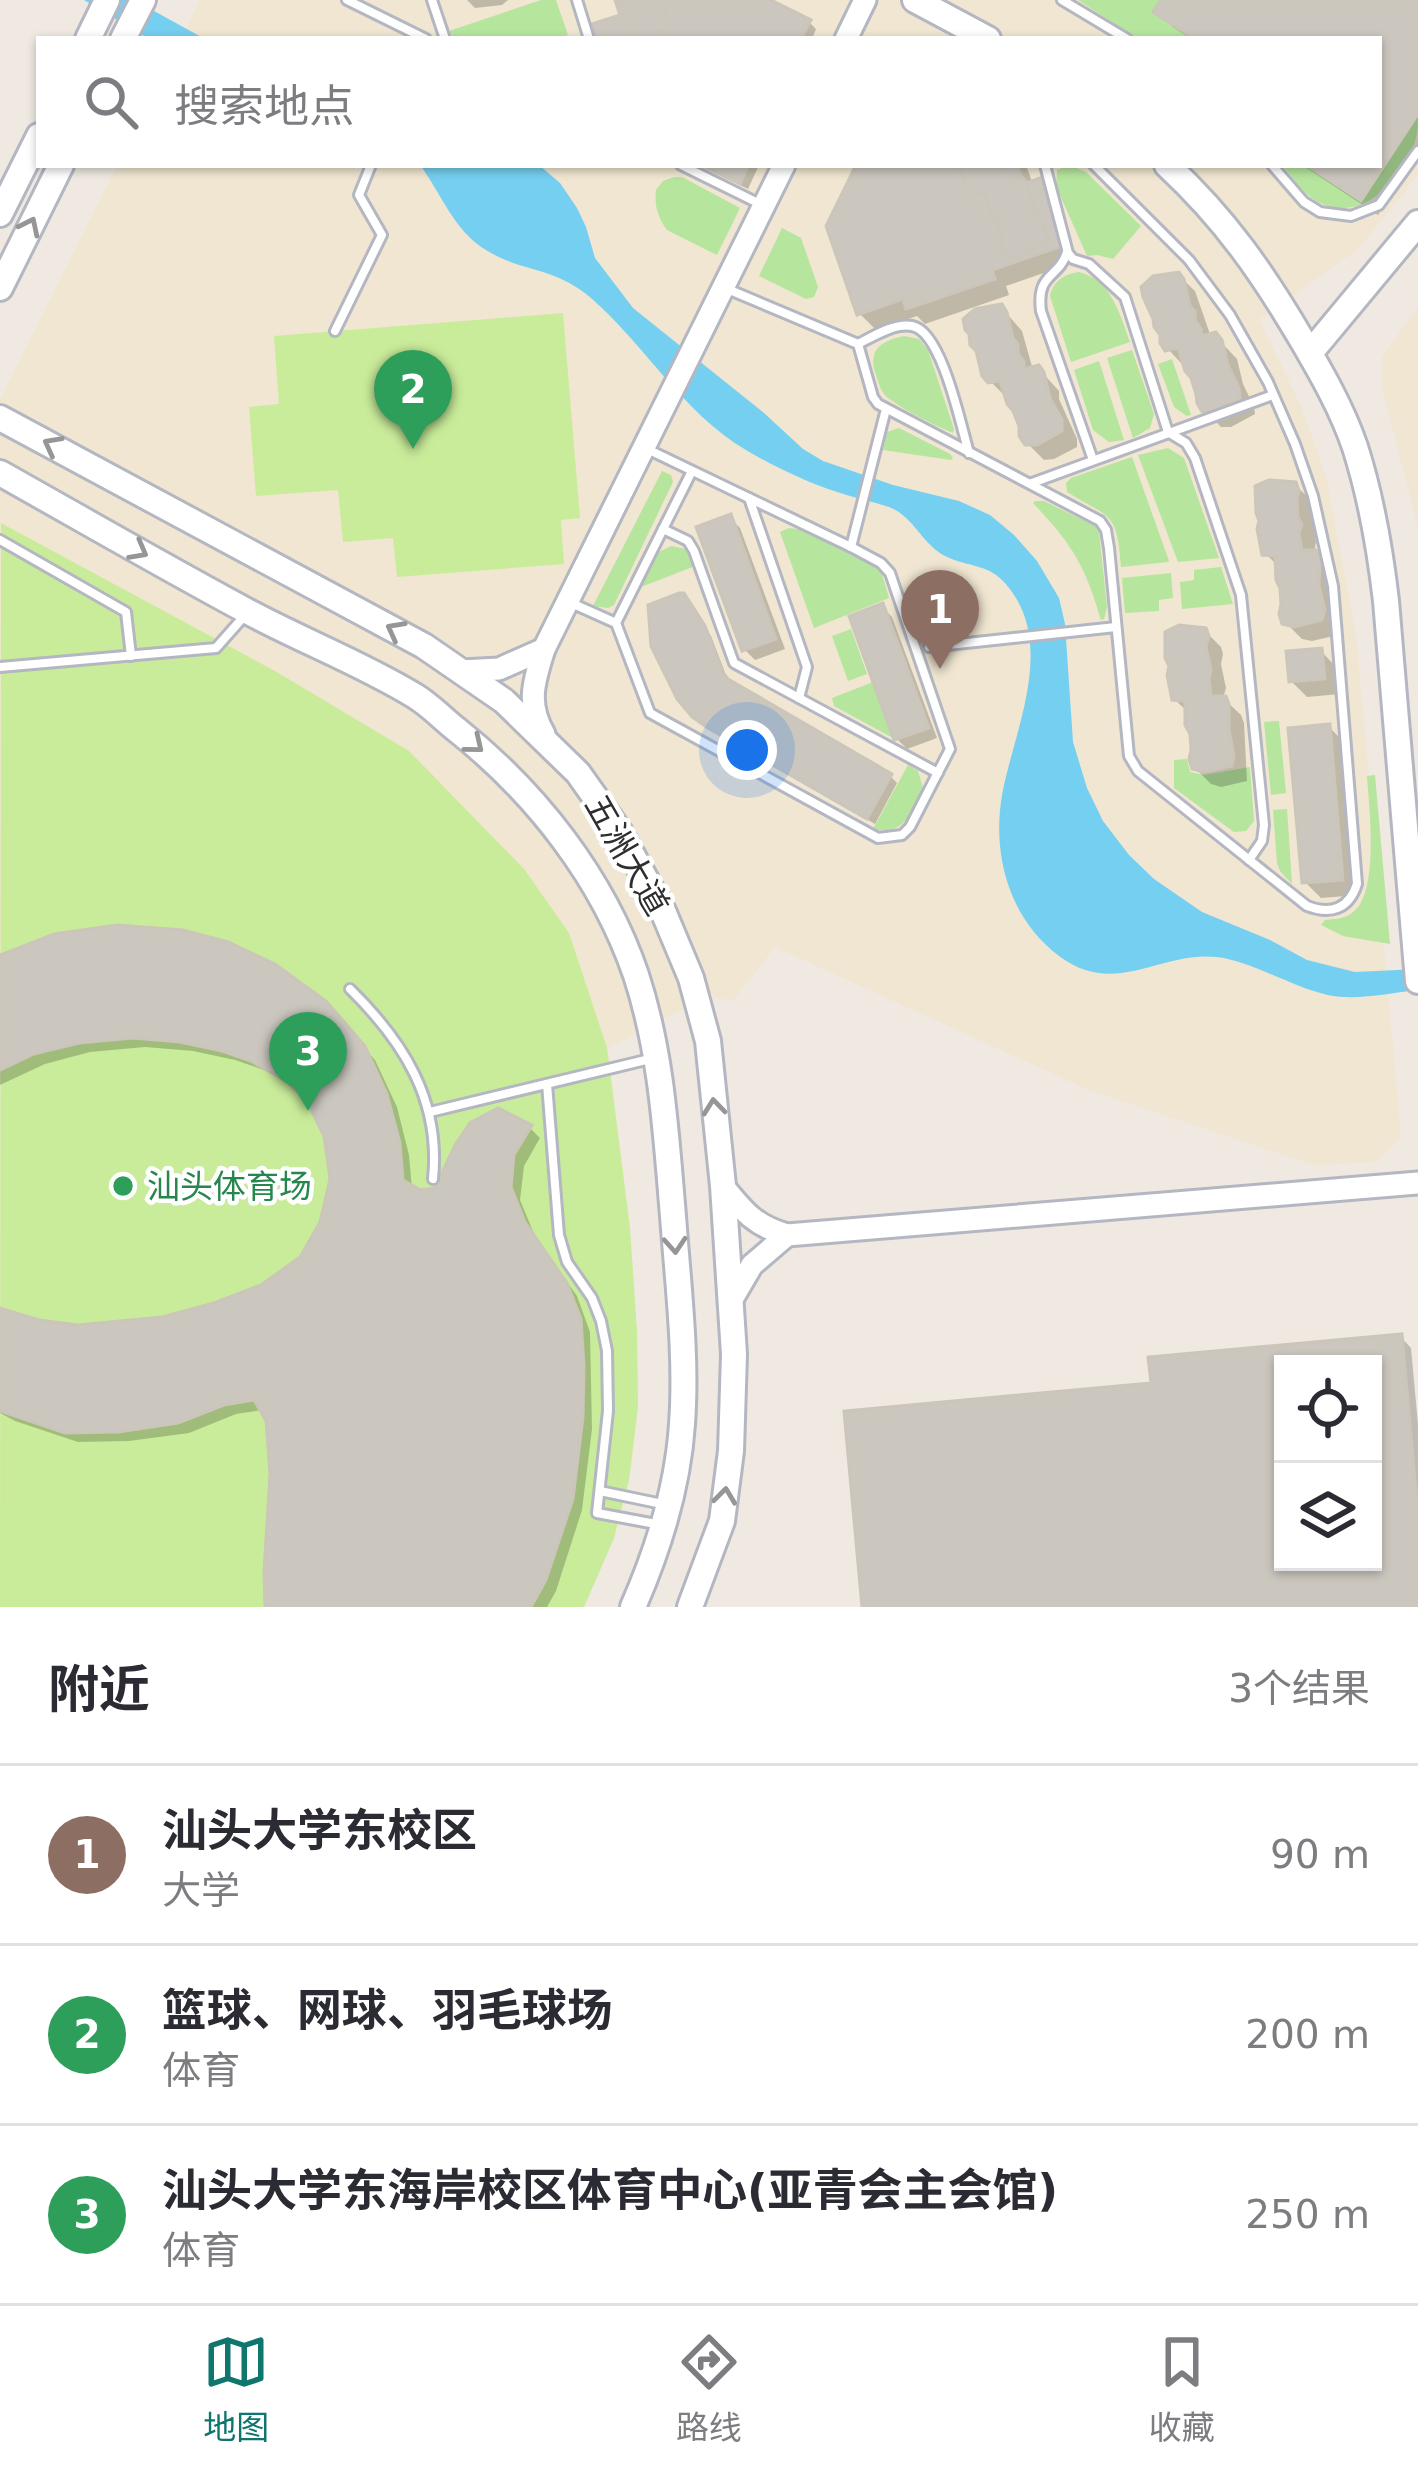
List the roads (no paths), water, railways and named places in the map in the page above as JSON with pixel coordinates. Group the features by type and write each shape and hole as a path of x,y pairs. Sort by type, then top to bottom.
{"main road":[{"path":"89,36 107,0"},
{"path":"124,36 142,0"},
{"path":"915,0 982,36"},
{"path":"0,214 36,142"},
{"path":"0,288 60,168"},
{"path":"1170,168 1205,201 1261,271 1327,382 1355,446 1378,541 1418,981"},
{"path":"1310,353 1418,223"},
{"name":"五洲大道","path":"0,418 424,646 504,701 578,773 619,831 663,911 691,978 707,1041 723,1186 734,1354 732,1432 722,1521 690,1607"},
{"name":"五洲大道","path":"0,473 248,612 416,697 490,756 579,859 635,972 658,1057 682,1344 682,1424 665,1515 633,1607"}],"street":[{"path":"847,36 865,0"},
{"path":"550,746 534,717 533,685 544,649 783,168"},
{"path":"461,671 499,669 544,649"},
{"path":"723,1186 754,1220 787,1235 1418,1183"},
{"path":"731,1301 752,1265 787,1235"}],"lane":[{"path":"347,0 420,36"},
{"path":"432,0 444,36"},
{"path":"577,0 588,36"},
{"path":"1062,0 1122,36"},
{"path":"1275,168 1304,202 1320,212 1351,216 1379,206 1418,151"},
{"path":"335,331 382,235 359,196 370,168"},
{"path":"687,168 764,206"},
{"path":"1046,168 1073,259 1089,264 1125,297 1168,432 1186,443 1195,458 1241,595 1264,825 1262,841 1249,860"},
{"path":"859,344 873,397 886,409 1090,514 1106,530 1129,756 1138,771 1306,906 1318,911 1342,907 1358,884 1333,586 1313,496 1273,395 1230,315 1189,260 1097,168"},
{"path":"1068,250 1066,260 1042,286 1039,296 1093,460"},
{"path":"724,287 859,344"},
{"path":"859,344 907,325 928,335 938,352 969,454"},
{"path":"1030,483 1273,395"},
{"path":"850,547 886,409"},
{"path":"568,602 616,623 650,713 878,838 902,835 910,827 950,749 890,573 850,547 644,448"},
{"path":"616,623 692,471"},
{"path":"749,498 807,668 799,698"},
{"path":"663,529 688,542 694,551 734,663 938,773"},
{"path":"0,540 126,612 131,656"},
{"path":"0,667 216,649 248,612"},
{"path":"929,647 1117,627"},
{"path":"350,989 374,1013 421,1084 436,1152 433,1179"},
{"path":"430,1112 658,1057"},
{"path":"547,1084 559,1235 567,1262 592,1298 607,1351 608,1411 597,1513 665,1515"},
{"path":"600,1491 665,1515"}],"water":[{"path":"84,0 134,0 200,36 144,36"},
{"path":"422,168 542,168 577,208 595,258 633,308 803,449 823,461 959,501 990,515 1037,561 1059,598 1073,742 1103,821 1129,855 1202,912 1307,960 1355,972 1418,969 1418,990 1339,997 1216,957 1099,973 1059,956 1026,921 1001,856 1000,809 1030,662 1024,614 1004,582 988,570 943,555 897,511 802,479 724,435 591,298 564,280 486,250 457,222"}],"place":[{"name":"篮球、网球、羽毛球场","path":"413,449"},
{"name":"汕头大学东校区","path":"940,669"},
{"name":"汕头大学东海岸校区体育中心(亚青会主会馆)","path":"308,1111"},
{"name":"汕头体育场","path":"123,1186"}]}
